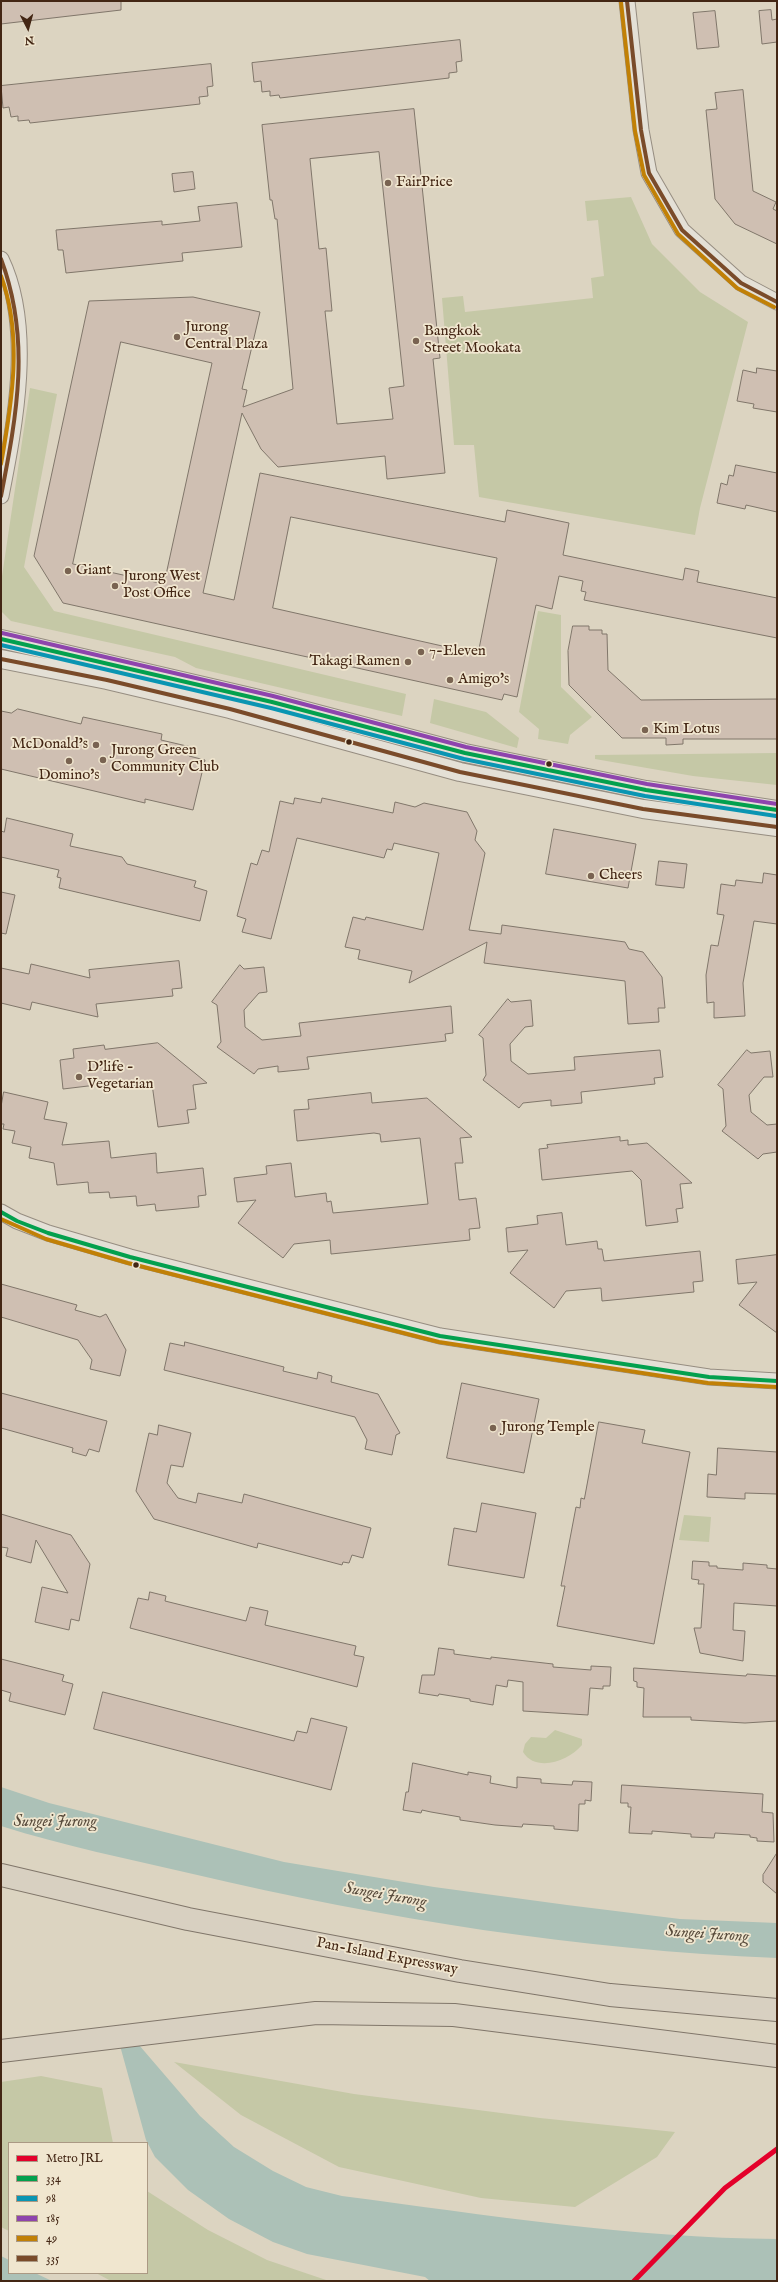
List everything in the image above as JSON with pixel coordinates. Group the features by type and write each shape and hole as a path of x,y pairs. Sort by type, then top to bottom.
{"highway":[{"name":"Pan-Island Expressway","path":"1,1875 188,1919 460,1971 610,1995 777,2010"},
{"path":"1,2051 316,2013 454,2015 777,2056"}],"street":[{"path":"627,1 641,130 649,173 682,230 741,283 777,302"},
{"path":"1,259 8,273 16,311 19,360 10,452 1,496"},
{"path":"1,639 272,702 465,753 646,790 777,810"},
{"path":"1,659 107,680 230,709 412,760 468,774 643,809 777,827"},
{"path":"1,1212 17,1221 48,1233 130,1257 440,1336 709,1377 777,1381"}],"green space":[{"path":"631,197 652,244 700,292 748,322 700,508 695,535 479,497 474,445 454,445 442,298 463,296 465,312 593,298 591,278 604,276 598,220 587,221 585,201"},
{"path":"30,388 57,394 24,567 54,611 406,694 402,716 196,668 175,657 11,621 1,611 1,583"},
{"path":"538,611 561,615 561,687 592,717 570,735 568,744 538,739 539,729 519,712"},
{"path":"434,699 486,712 519,738 517,748 430,723"},
{"path":"777,753 777,785 693,776 595,759 595,755"},
{"path":"684,1515 711,1517 709,1542 679,1540"},
{"path":"555,1730 582,1739 582,1745 569,1756 561,1760 544,1763 536,1762 523,1752 525,1744 531,1737 546,1738"},
{"path":"174,2062 354,2094 540,2118 675,2132 657,2157 575,2207 481,2198 339,2167 241,2115"},
{"path":"41,2076 102,2088 113,2142 8,2142 8,2230 1,2227 1,2082"},
{"path":"148,2192 208,2230 267,2260 329,2281 111,2281 98,2274 148,2274"}],"water":[{"name":"Sungei Jurong","path":"1,1787 49,1803 284,1862 434,1887 680,1919 777,1923 777,1958 703,1954 556,1940 410,1918 265,1890 73,1846 1,1826"},
{"path":"119,2042 139,2045 200,2116 234,2147 273,2171 306,2187 342,2196 505,2218 613,2230 722,2238 777,2239 777,2281 430,2281 425,2277 307,2254 273,2242 229,2219 188,2190 155,2157 146,2140"},
{"path":"1,2256 8,2260 8,2274 37,2274 52,2281 1,2281"}],"building":[{"path":"1,1 121,1 121,10 1,24"},
{"path":"771,10 772,20 777,19 777,42 762,44 759,11"},
{"path":"715,11 719,47 697,49 693,13"},
{"path":"460,40 462,61 456,62 457,72 449,73 449,78 280,98 279,95 270,96 270,91 262,92 261,81 254,82 252,63"},
{"path":"211,64 213,86 207,87 208,96 199,97 200,104 30,123 29,120 18,121 18,116 11,117 9,107 3,108 1,86"},
{"path":"743,90 753,191 776,202 773,209 777,211 777,244 735,224 715,199 706,110 717,109 715,93"},
{"path":"414,109 440,358 433,359 445,473 387,479 385,456 278,467 261,449 242,413 203,593 234,600 260,473 505,522 507,510 569,523 563,555 683,580 685,568 699,571 697,582 777,598 777,638 584,600 586,592 581,591 583,581 559,576 552,609 536,605 517,697 504,694 502,700 63,603 34,556 89,301 193,297 260,312 242,389 247,390 243,407 293,389 277,219 275,219 272,200 270,200 262,125","holes":["379,152 404,386 389,388 393,419 337,424 325,311 332,311 326,248 319,249 310,159","121,342 212,363 164,584 73,564","291,517 497,558 478,654 273,608"]},
{"path":"193,172 195,189 174,192 172,174"},
{"path":"237,203 242,247 182,253 183,261 66,273 63,250 58,250 56,230 162,221 162,225 200,221 198,207"},
{"path":"757,368 777,371 777,412 753,408 754,404 737,401 743,370 756,373"},
{"path":"736,465 777,473 777,512 746,505 745,509 717,503 721,483 727,485 729,475 733,476"},
{"path":"573,626 589,626 589,630 602,630 602,634 607,634 608,670 641,700 777,699 777,739 683,739 683,744 666,745 666,738 622,738 569,685 568,651"},
{"name":"Jurong Green Community Club","path":"18,709 81,724 83,717 162,734 161,740 191,747 189,756 205,760 193,810 145,799 145,803 1,769 1,711 11,713"},
{"path":"295,798 321,803 322,798 393,813 395,802 415,807 424,803 467,812 477,831 475,840 485,853 469,930 501,934 502,925 625,942 629,949 643,952 662,977 665,1008 658,1008 659,1022 628,1024 625,981 484,963 487,942 409,983 412,971 358,959 360,950 345,947 353,917 365,920 366,917 423,930 439,853 394,843 392,850 387,849 384,858 297,838 271,939 242,932 246,919 237,916 251,863 257,865 262,850 269,852 280,801 293,804"},
{"path":"7,818 73,834 70,846 122,857 127,864 196,881 194,887 207,891 200,921 59,888 61,878 57,877 59,870 1,857 1,831 4,832"},
{"path":"554,829 636,844 628,888 546,874"},
{"path":"659,861 687,864 684,888 656,885"},
{"path":"764,873 777,875 777,924 754,921 743,983 745,1016 714,1018 714,1002 707,1003 706,975 711,945 718,946 724,915 717,914 721,884 735,886 736,880 762,883"},
{"path":"1,892 15,895 6,934 1,933"},
{"path":"179,961 182,988 172,989 173,996 96,1004 98,1017 32,1002 30,1010 1,1003 1,968 29,974 31,964 90,978 89,970"},
{"path":"240,965 244,969 264,967 267,992 259,993 244,1010 245,1027 262,1040 301,1036 299,1023 451,1006 453,1033 445,1034 446,1041 307,1057 309,1069 278,1072 278,1066 258,1069 254,1074 217,1047 221,1042 217,1005 212,1002"},
{"path":"508,999 511,1002 531,1000 533,1026 525,1027 510,1044 511,1061 528,1074 575,1070 574,1057 660,1050 663,1077 654,1078 655,1084 581,1092 582,1103 551,1106 551,1100 523,1103 519,1108 483,1080 486,1075 483,1038 479,1035"},
{"path":"158,1043 207,1083 193,1085 196,1109 187,1110 189,1123 158,1127 152,1084 114,1088 113,1083 63,1089 60,1060 74,1058 73,1049 104,1045 105,1049"},
{"path":"747,1050 751,1053 770,1051 773,1077 764,1077 749,1095 751,1112 767,1125 777,1124 777,1152 763,1154 758,1159 722,1131 726,1126 723,1089 718,1085"},
{"path":"4,1092 48,1102 44,1119 67,1123 62,1145 109,1141 111,1158 156,1153 157,1173 203,1168 206,1195 198,1196 199,1207 156,1211 155,1204 137,1206 136,1196 110,1198 109,1192 89,1193 88,1182 57,1185 54,1163 29,1158 31,1147 12,1143 15,1131 3,1129 4,1124 1,1124 1,1107"},
{"path":"371,1093 372,1103 427,1098 472,1137 460,1138 463,1163 455,1163 459,1200 476,1198 480,1228 469,1229 470,1240 331,1254 330,1240 294,1244 283,1258 238,1223 256,1200 237,1202 234,1178 267,1174 266,1166 291,1163 295,1197 326,1193 327,1202 331,1201 333,1213 428,1204 420,1138 381,1142 380,1134 374,1133 297,1141 294,1110 309,1109 308,1100"},
{"path":"620,1137 620,1141 628,1140 628,1145 647,1143 692,1183 680,1184 683,1208 676,1209 678,1222 646,1226 641,1180 632,1171 542,1180 539,1149 548,1148 547,1145"},
{"path":"562,1213 566,1245 597,1241 598,1249 602,1249 604,1261 700,1251 703,1281 693,1282 694,1292 602,1301 601,1288 566,1291 554,1308 510,1273 528,1250 508,1252 506,1228 538,1224 537,1216"},
{"path":"777,1255 777,1333 739,1305 757,1282 738,1284 736,1260"},
{"path":"1,1284 77,1305 75,1310 100,1317 106,1314 126,1350 120,1376 90,1369 92,1360 78,1340 1,1317"},
{"path":"185,1342 284,1367 283,1371 317,1379 318,1372 332,1376 331,1382 378,1394 400,1433 396,1435 392,1455 365,1449 367,1440 355,1417 164,1370 170,1343 184,1346"},
{"name":"Jurong Temple","path":"462,1383 539,1399 524,1473 447,1458"},
{"path":"1,1393 107,1421 99,1452 89,1449 86,1456 72,1452 73,1448 1,1428"},
{"path":"599,1422 645,1430 642,1443 690,1452 654,1644 557,1626 565,1586 561,1586 576,1507 580,1508 581,1498 584,1499"},
{"path":"159,1425 191,1433 183,1467 171,1465 167,1483 178,1498 196,1503 198,1493 242,1503 244,1494 371,1528 363,1558 352,1555 349,1563 343,1562 342,1565 258,1543 257,1548 154,1519 136,1491 149,1433 157,1435"},
{"path":"718,1448 777,1452 777,1494 745,1493 745,1499 707,1497 708,1474 716,1475"},
{"path":"482,1503 536,1513 524,1578 448,1565 454,1528 476,1532"},
{"path":"1,1514 71,1535 90,1564 79,1621 71,1619 69,1630 35,1622 42,1587 68,1593 36,1540 31,1563 6,1556 8,1548 1,1547"},
{"path":"693,1561 709,1562 709,1566 717,1566 717,1568 743,1570 743,1563 767,1565 767,1568 777,1569 777,1606 734,1603 733,1630 745,1631 743,1661 700,1653 694,1628 701,1628 704,1584 698,1584 699,1580 692,1579"},
{"path":"150,1592 166,1596 165,1601 246,1621 250,1607 268,1611 265,1625 356,1646 354,1655 364,1657 357,1687 130,1628 138,1598 148,1600"},
{"path":"439,1648 454,1650 454,1654 491,1659 491,1657 553,1664 553,1667 591,1670 591,1666 611,1667 610,1686 603,1686 603,1689 590,1688 588,1715 523,1711 523,1682 508,1680 507,1687 496,1685 493,1705 470,1701 470,1699 439,1694 438,1696 419,1693 422,1675 434,1675"},
{"path":"1,1659 64,1675 62,1681 73,1684 65,1715 9,1701 11,1693 1,1690"},
{"path":"634,1668 746,1676 747,1674 777,1676 777,1721 745,1723 691,1720 691,1717 643,1717 644,1688 637,1687 637,1682 634,1681"},
{"path":"103,1692 294,1741 297,1731 307,1733 311,1718 347,1727 331,1790 94,1729"},
{"path":"413,1763 468,1775 468,1772 491,1776 490,1783 517,1788 517,1777 541,1779 541,1783 572,1785 573,1781 592,1782 591,1801 585,1800 585,1804 579,1804 578,1831 554,1829 554,1826 523,1824 522,1827 495,1825 460,1820 460,1817 422,1810 421,1813 403,1810"},
{"path":"622,1785 763,1794 762,1812 773,1813 774,1842 757,1841 757,1838 750,1837 750,1835 715,1833 714,1838 691,1837 691,1834 652,1831 652,1834 629,1833 631,1807 628,1807 628,1803 621,1803"},
{"path":"777,1853 777,1894 763,1882 763,1875"}],"metro line":[{"name":"JRL","path":"634,2281 725,2188 777,2149"}],"transit line":[{"name":"335","path":"627,1 641,130 649,173 682,230 741,283 777,302"},
{"name":"49","path":"621,2 635,131 644,175 678,234 737,288 774,307"},
{"name":"335","path":"1,259 10,289 16,318 18,348 16,406 1,496"},
{"name":"49","path":"1,276 8,299 14,345 12,393 1,464"},
{"name":"185","path":"2,633 273,696 466,747 647,784 777,804"},
{"name":"334","path":"1,639 272,702 465,753 646,790 777,810"},
{"name":"98","path":"1,645 271,708 464,759 645,796 776,816"},
{"name":"335","path":"1,659 107,680 230,709 460,772 643,809 777,827"},
{"name":"334","path":"1,1212 17,1221 48,1233 130,1257 440,1336 709,1377 777,1381"},
{"name":"49","path":"1,1219 46,1239 128,1263 439,1342 708,1383 777,1387"}],"place":[{"name":"FairPrice","path":"388,183"},
{"name":"Jurong Central Plaza","path":"177,337"},
{"name":"Bangkok Street Mookata","path":"416,341"},
{"name":"Giant","path":"68,571"},
{"name":"Jurong West Post Office","path":"115,586"},
{"name":"7-Eleven","path":"421,652"},
{"name":"Takagi Ramen","path":"408,662"},
{"name":"Amigo's","path":"450,680"},
{"name":"Kim Lotus","path":"645,730"},
{"name":"McDonald's","path":"96,745"},
{"name":"Jurong Green Community Club","path":"103,760"},
{"name":"Domino's","path":"69,761"},
{"name":"Cheers","path":"591,876"},
{"name":"D'life - Vegetarian","path":"79,1077"},
{"name":"Jurong Temple","path":"493,1428"}]}
